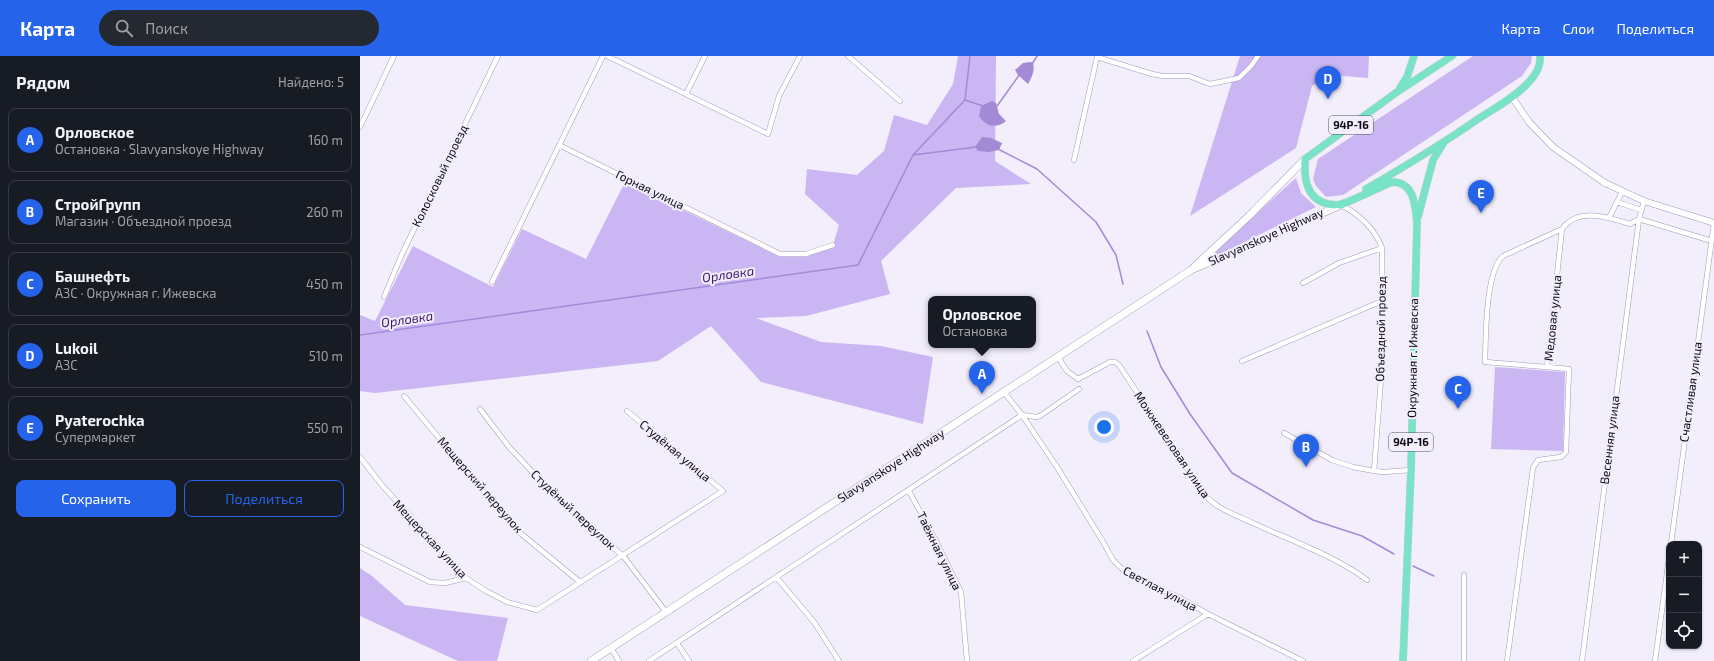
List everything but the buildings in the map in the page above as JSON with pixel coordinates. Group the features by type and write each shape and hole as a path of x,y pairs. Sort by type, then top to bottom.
{"main road":[{"name":"94Р-16","path":"1397,92 1408,77 1414,56"},
{"name":"94Р-16","path":"1305,159 1397,92 1452,56"},
{"name":"94Р-16","path":"1341,205 1444,142 1512,97 1527,84 1535,74 1540,56"},
{"name":"Окружная г. Ижевска","path":"1417,223 1433,160 1444,142"},
{"path":"1305,159 1305,181 1315,198 1326,203 1341,205"},
{"name":"Slavyanskoye Highway","path":"1191,270 1305,159"},
{"name":"Окружная г. Ижевска","path":"1341,205 1392,182 1399,182 1405,184 1412,194 1417,223 1411,470 1403,661"},
{"name":"Slavyanskoye Highway","path":"591,661 1191,270 1341,205"}],"street":[{"path":"360,127 394,56"},
{"name":"Колосковый проезд","path":"384,297 402,254 498,56"},
{"path":"492,282 603,56"},
{"path":"607,56 768,134 779,96 800,56"},
{"path":"686,94 705,56"},
{"path":"848,56 854,58 900,101"},
{"path":"1074,160 1097,57 1152,74 1163,76 1189,76 1210,84 1240,78 1258,56"},
{"path":"1512,97 1529,122 1553,147 1605,183 1644,201 1714,223"},
{"name":"Горная улица","path":"559,145 780,254 806,254 833,245"},
{"path":"1609,218 1622,192"},
{"name":"Весенняя улица","path":"1582,661 1639,219 1644,201"},
{"path":"1617,202 1641,210"},
{"path":"1303,283 1339,263 1382,248 1378,238 1360,218 1341,205"},
{"path":"1547,367 1485,362 1490,284 1498,260 1503,256 1562,229 1567,222 1579,217 1609,218 1630,224 1639,219 1712,241"},
{"name":"Счастливая улица","path":"1671,541 1714,223"},
{"name":"Медовая улица","path":"1507,661 1533,468 1538,460 1561,458 1566,452 1570,369 1547,367 1562,229"},
{"name":"Объездной проезд","path":"1374,471 1383,353 1382,248"},
{"path":"1242,361 1382,301"},
{"name":"Можжевеловая улица","path":"1058,357 1067,370 1078,379 1110,362 1115,362 1119,365 1202,493 1215,506 1311,549 1356,572 1367,580"},
{"path":"649,661 909,491 1022,415 1036,417 1040,416 1079,389"},
{"name":"Светлая улица","path":"1004,392 1022,415 1057,467 1113,560 1129,574 1178,597 1208,614 1303,661"},
{"name":"Мещерский переулок","path":"404,396 514,528 580,582"},
{"name":"Студёный переулок","path":"480,409 509,447 553,494 622,556 666,612"},
{"name":"Студёная улица","path":"622,556 723,491 627,411"},
{"path":"1284,433 1332,460 1353,468 1383,472 1411,470"},
{"name":"Мещерская улица","path":"360,457 381,484 466,578 486,591 507,602 537,610 580,582"},
{"name":"Таёжная улица","path":"909,491 961,592 967,661"},
{"path":"360,547 430,582 445,583 466,578"},
{"path":"580,582 622,556"},
{"path":"1464,575 1464,661"},
{"path":"1655,661 1666,577"},
{"path":"777,578 814,622 839,661"},
{"path":"1133,661 1208,614"},
{"path":"677,643 689,661"},
{"path":"611,648 619,661"}],"shaded area":[{"path":"958,56 996,56 995,161 1031,184 956,188 881,261 890,294 806,316 756,318 821,342 881,346 933,357 923,424 761,382 711,326 658,361 375,393 360,391 360,315 375,321 413,246 493,287 522,229 586,259 625,182 780,257 806,257 833,245 839,225 805,194 807,169 857,175 884,151 894,115 927,125 953,84"},
{"path":"1240,56 1369,56 1368,78 1331,75 1312,86 1296,148 1190,216"},
{"path":"1473,56 1532,56 1531,63 1522,76 1343,195 1326,197 1316,186 1313,179 1318,159"},
{"path":"1023,63 1033,63 1034,69 1028,84 1018,75 1015,70"},
{"path":"992,101 996,103 999,114 1006,121 995,126 988,125 979,116 981,106"},
{"path":"982,137 991,138 1002,143 999,150 989,152 978,151 975,147"},
{"path":"1296,178 1301,193 1316,207 1201,263"},
{"path":"1495,367 1565,372 1563,451 1491,449"},
{"path":"360,568 372,576 405,605 508,618 497,661 458,661 360,616"}],"waterway":[{"name":"Орловка","path":"360,335 858,265 913,155 965,100 970,56"},
{"path":"1032,64 1037,56"},
{"path":"997,106 1020,74"},
{"path":"965,100 983,106"},
{"path":"913,155 976,147"},
{"path":"998,149 1037,169 1096,222 1116,255 1123,284"},
{"path":"1147,331 1161,367 1190,414 1232,473 1313,520 1362,536 1394,554"},
{"path":"1413,566 1434,576"}],"place":[{"name":"Lukoil","path":"1328,99"},
{"name":"Pyaterochka","path":"1481,213"},
{"name":"Орловское","path":"982,394"},
{"name":"Башнефть","path":"1458,409"},
{"name":"СтройГрупп","path":"1306,467"}]}
